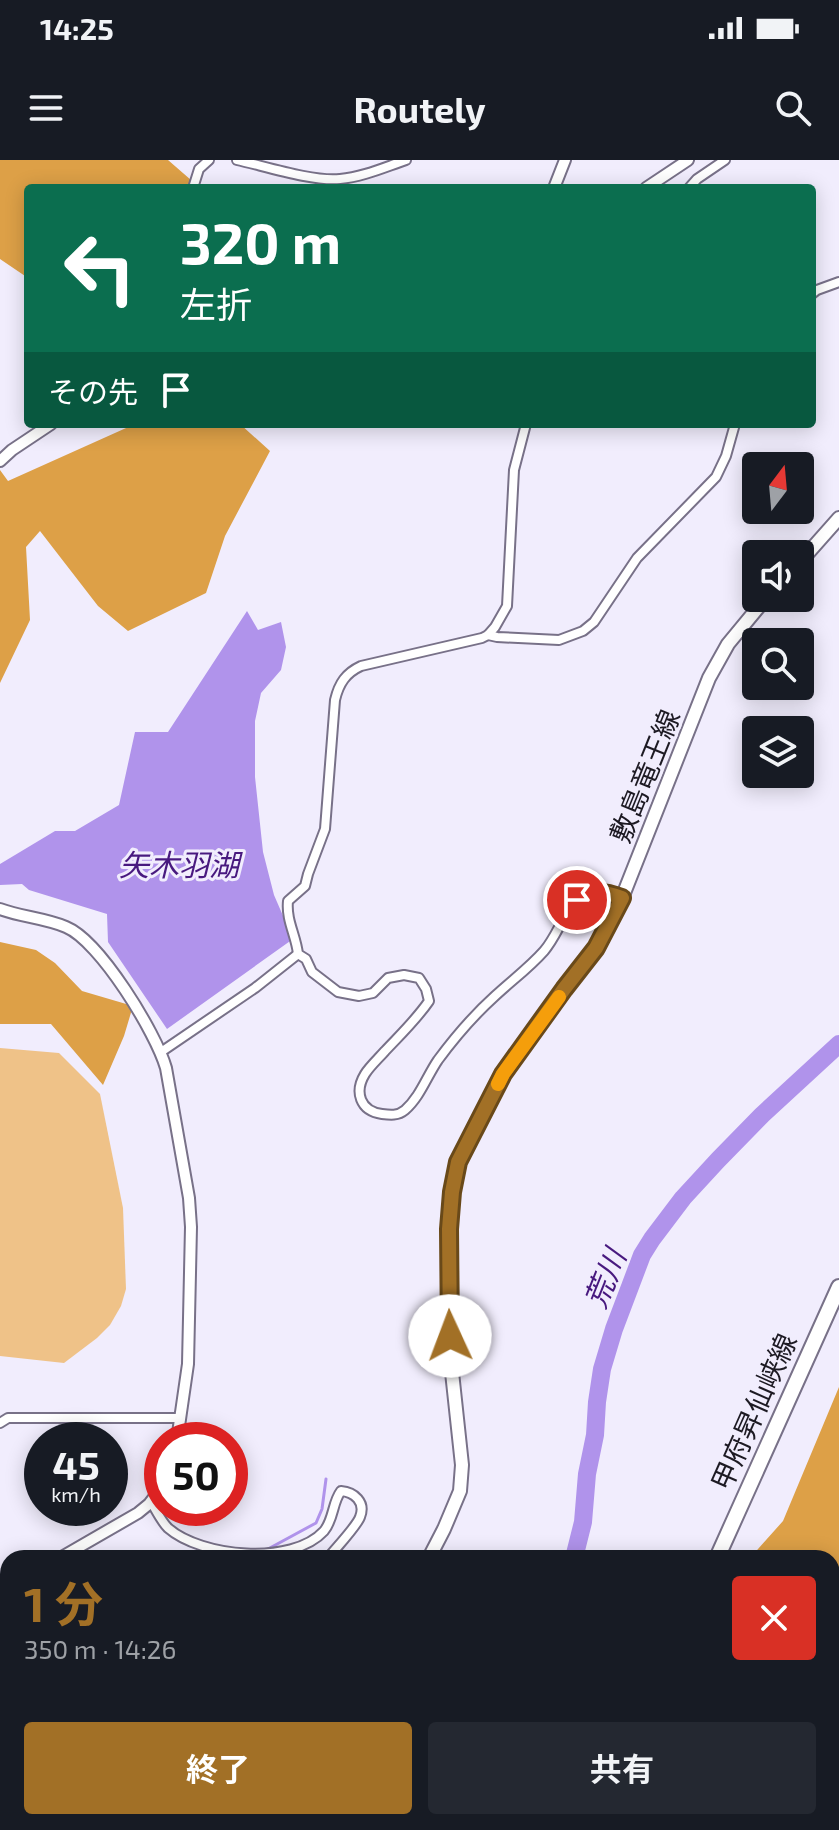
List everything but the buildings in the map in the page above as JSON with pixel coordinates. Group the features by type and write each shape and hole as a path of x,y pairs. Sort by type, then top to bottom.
{"main road":[{"path":"814,546 839,518"},
{"name":"敷島竜王線","path":"433,1550 460,1491 462,1465 451,1363 449,1308 449,1229 458,1162 503,1074 596,948 622,898 709,678 728,644 754,612"},
{"name":"甲府昇仙峡線","path":"721,1550 839,1287"}],"street":[{"path":"194,184 199,169 209,160"},
{"path":"237,160 323,180 358,176 406,160"},
{"path":"556,184 565,160"},
{"path":"652,184 688,160"},
{"path":"693,184 725,160"},
{"path":"816,291 839,282"},
{"path":"0,461 45,428"},
{"path":"298,954 287,914 288,901 305,886 325,829 335,700 341,683 351,671 361,666 466,643 488,635 502,617 507,606 514,470 525,428"},
{"path":"488,635 559,640 583,631 594,622 637,558 710,486 726,456 734,428"},
{"path":"298,954 306,959 312,972 338,992 359,996 373,993 388,978 404,975 419,978 426,989 429,1001 366,1071 360,1083 359,1098 365,1108 392,1116 403,1112 413,1101 437,1061 467,1025 545,949 577,900 585,894 597,892 622,898"},
{"path":"0,909 68,928 80,936 114,976 161,1052 191,1213 189,1348 180,1422"},
{"path":"161,1052 255,988 298,954"},
{"path":"0,1423 8,1418 181,1418"},
{"path":"290,1550 323,1532 331,1519 336,1498 341,1491 350,1492 358,1498 360,1518 334,1550"},
{"path":"74,1550 144,1508"},
{"path":"165,1526 190,1542 222,1550"}],"shaded area":[{"path":"0,160 168,160 196,184 24,184 24,275 0,259"},
{"path":"126,428 244,428 270,451 225,536 206,593 128,631 98,606 40,531 26,547 30,620 0,683 0,470 8,481"},
{"path":"0,942 36,950 55,963 82,991 133,1006 103,1085 51,1024 0,1024"},
{"path":"0,1048 59,1053 100,1094 123,1208 126,1289 110,1325 64,1363 0,1356"},
{"path":"839,1387 839,1550 757,1550 783,1521"}],"water":[{"name":"矢木羽湖","path":"247,611 258,630 281,622 286,647 281,670 261,693 255,721 255,777 263,852 274,895 293,939 167,1029 108,942 107,914 29,890 22,884 0,885 0,864 55,831 75,831 119,805 135,732 168,732"}],"waterway":[{"name":"荒川","path":"576,1550 583,1522 602,1369 642,1255 683,1198 718,1160 839,1044"},
{"path":"268,1549 316,1523 322,1509 326,1479"}],"slow traffic":[{"path":"498,1084 559,997"}],"route":[{"path":"450,1336 449,1229 458,1162 503,1074 596,948 622,898 597,892 585,894 577,900"}]}
